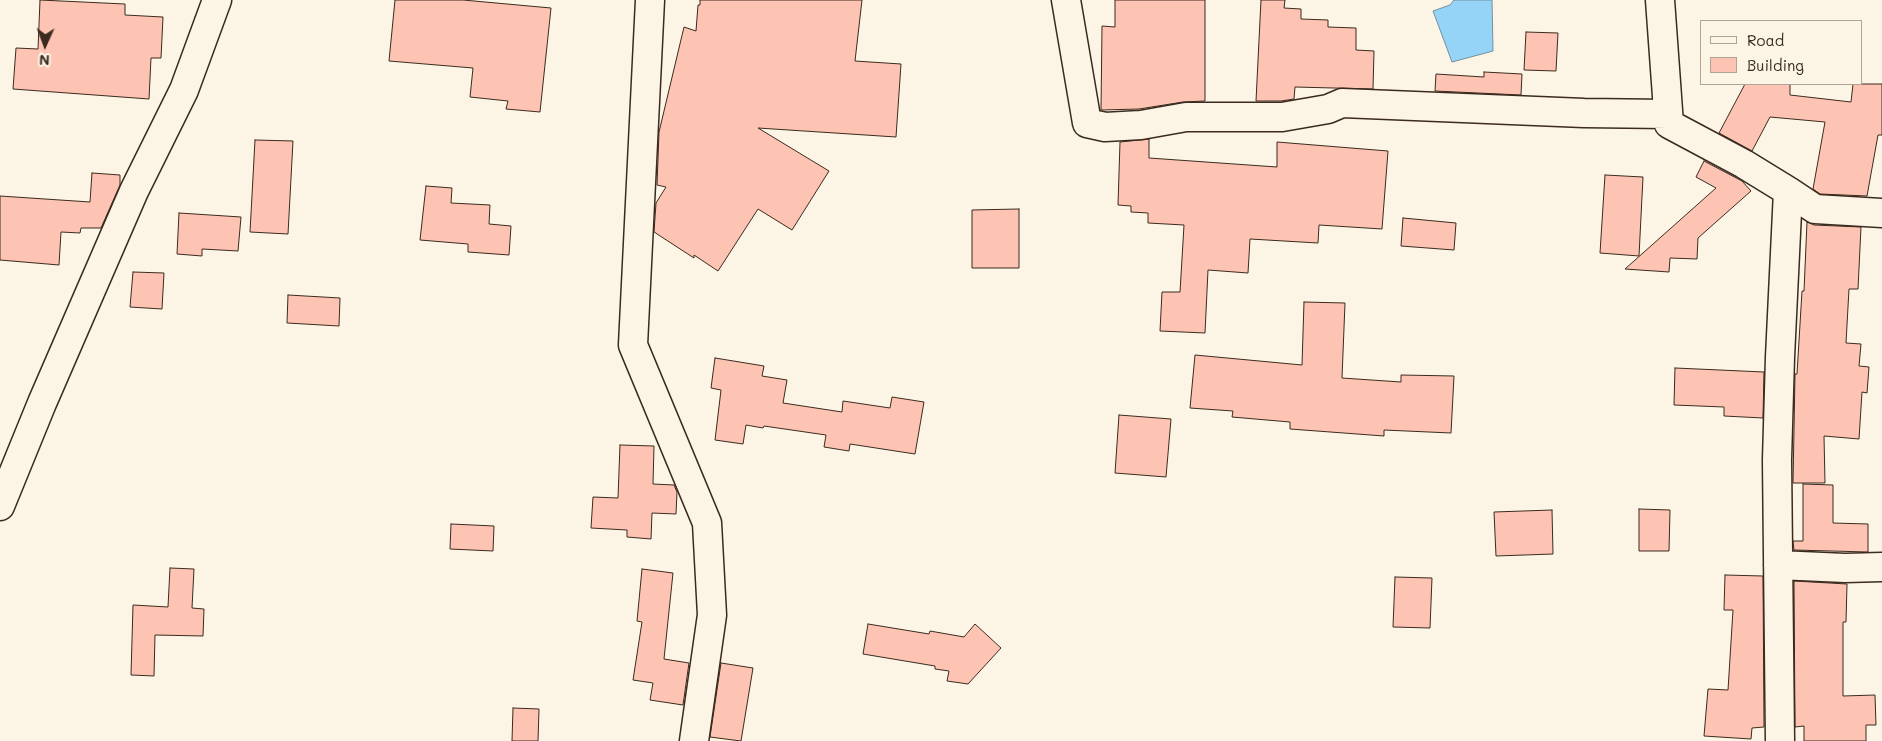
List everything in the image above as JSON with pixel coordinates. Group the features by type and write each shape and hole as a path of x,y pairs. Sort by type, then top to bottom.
{"street":[{"path":"0,506 42,403 134,191 184,90 217,0"},
{"path":"650,0 633,345 707,523 712,615 694,741"},
{"path":"1066,0 1087,123 1105,127 1142,124 1186,117 1282,117 1328,109 1342,103 1668,114"},
{"path":"1660,0 1669,124 1744,164 1788,190 1815,209 1882,213"},
{"path":"1780,741 1777,460 1788,190"},
{"path":"1778,565 1845,568 1882,567"}],"water":[{"path":"1454,0 1492,0 1493,51 1452,62 1433,11 1450,5"}],"building":[{"path":"40,0 125,4 125,15 163,17 161,58 151,58 149,99 13,89 16,48 38,49"},
{"path":"395,0 463,0 551,8 540,112 506,109 508,101 470,97 473,68 389,61"},
{"path":"700,0 862,0 855,61 901,64 896,137 758,128 829,171 792,230 758,209 718,271 654,232 656,203 666,187 657,185 659,132 684,27 696,31"},
{"path":"1115,0 1205,0 1205,101 1183,102 1139,109 1101,110 1102,26 1115,27"},
{"path":"1261,0 1285,0 1284,8 1301,9 1301,19 1328,20 1328,27 1356,28 1356,50 1374,51 1373,89 1295,87 1294,99 1256,101"},
{"path":"1526,32 1558,33 1556,71 1524,70"},
{"path":"1484,72 1522,74 1521,95 1435,91 1436,74 1484,77"},
{"path":"1882,84 1882,135 1878,135 1867,196 1820,194 1813,189 1825,122 1770,117 1752,151 1719,133 1744,85 1790,85 1790,95 1851,102 1853,85"},
{"path":"1149,139 1149,158 1277,167 1277,142 1388,151 1382,229 1319,225 1318,243 1250,239 1248,273 1208,270 1205,333 1160,331 1162,292 1180,292 1184,225 1148,223 1148,213 1131,212 1131,206 1118,205 1120,142"},
{"path":"255,140 293,141 288,234 250,232"},
{"path":"1704,161 1742,181 1751,191 1698,238 1697,259 1670,258 1669,272 1625,269 1716,188 1696,177"},
{"path":"92,173 120,175 120,185 101,228 81,228 80,233 61,232 59,265 0,260 0,196 90,202"},
{"path":"1605,175 1643,177 1639,256 1600,253"},
{"path":"426,186 452,188 451,203 490,205 489,224 511,226 509,255 468,252 468,244 420,240"},
{"path":"1019,209 1019,268 972,268 972,210"},
{"path":"179,213 241,217 238,251 202,249 202,256 177,254"},
{"path":"1403,218 1456,223 1454,250 1401,246"},
{"path":"1807,222 1814,225 1861,227 1858,289 1849,289 1846,343 1861,344 1859,366 1869,367 1867,393 1862,392 1859,439 1824,436 1825,483 1793,483 1795,374 1797,374 1802,291 1804,291"},
{"path":"133,272 164,273 162,309 130,307"},
{"path":"288,295 340,298 339,326 287,323"},
{"path":"1304,302 1345,303 1342,378 1401,382 1401,375 1454,376 1451,433 1384,430 1384,436 1290,429 1290,422 1232,417 1233,411 1190,408 1195,355 1302,365"},
{"path":"715,358 764,366 762,376 787,380 783,403 842,412 843,401 890,408 892,397 924,402 915,454 850,444 849,451 824,447 826,435 764,426 763,428 746,425 743,444 715,440 721,390 711,388"},
{"path":"1675,368 1764,372 1763,418 1724,416 1724,407 1674,405"},
{"path":"1119,415 1171,419 1166,477 1115,473"},
{"path":"620,445 654,446 653,484 674,485 677,492 676,514 652,513 651,539 627,537 627,530 591,528 593,497 618,498"},
{"path":"1803,484 1833,485 1833,523 1868,524 1868,552 1794,550 1793,541 1803,541"},
{"path":"1639,509 1670,510 1669,551 1639,551"},
{"path":"1552,510 1553,554 1496,556 1494,512"},
{"path":"451,524 494,526 493,551 450,549"},
{"path":"170,568 194,569 192,608 204,609 203,636 155,635 154,676 131,675 133,605 168,607"},
{"path":"642,569 673,573 664,659 689,663 683,705 650,700 653,683 633,680 642,622 637,621"},
{"path":"1725,575 1763,576 1764,727 1752,728 1751,739 1704,736 1708,689 1728,690 1733,610 1724,610"},
{"path":"1395,577 1432,578 1430,628 1393,627"},
{"path":"1794,581 1847,584 1846,622 1843,622 1843,696 1875,695 1876,725 1866,725 1866,741 1804,741 1804,726 1795,727"},
{"path":"868,624 929,634 930,631 964,637 975,624 1001,648 968,684 947,681 949,671 935,669 935,666 863,654"},
{"path":"721,663 753,668 741,741 710,737"},
{"path":"513,708 539,709 538,741 512,741"}]}
